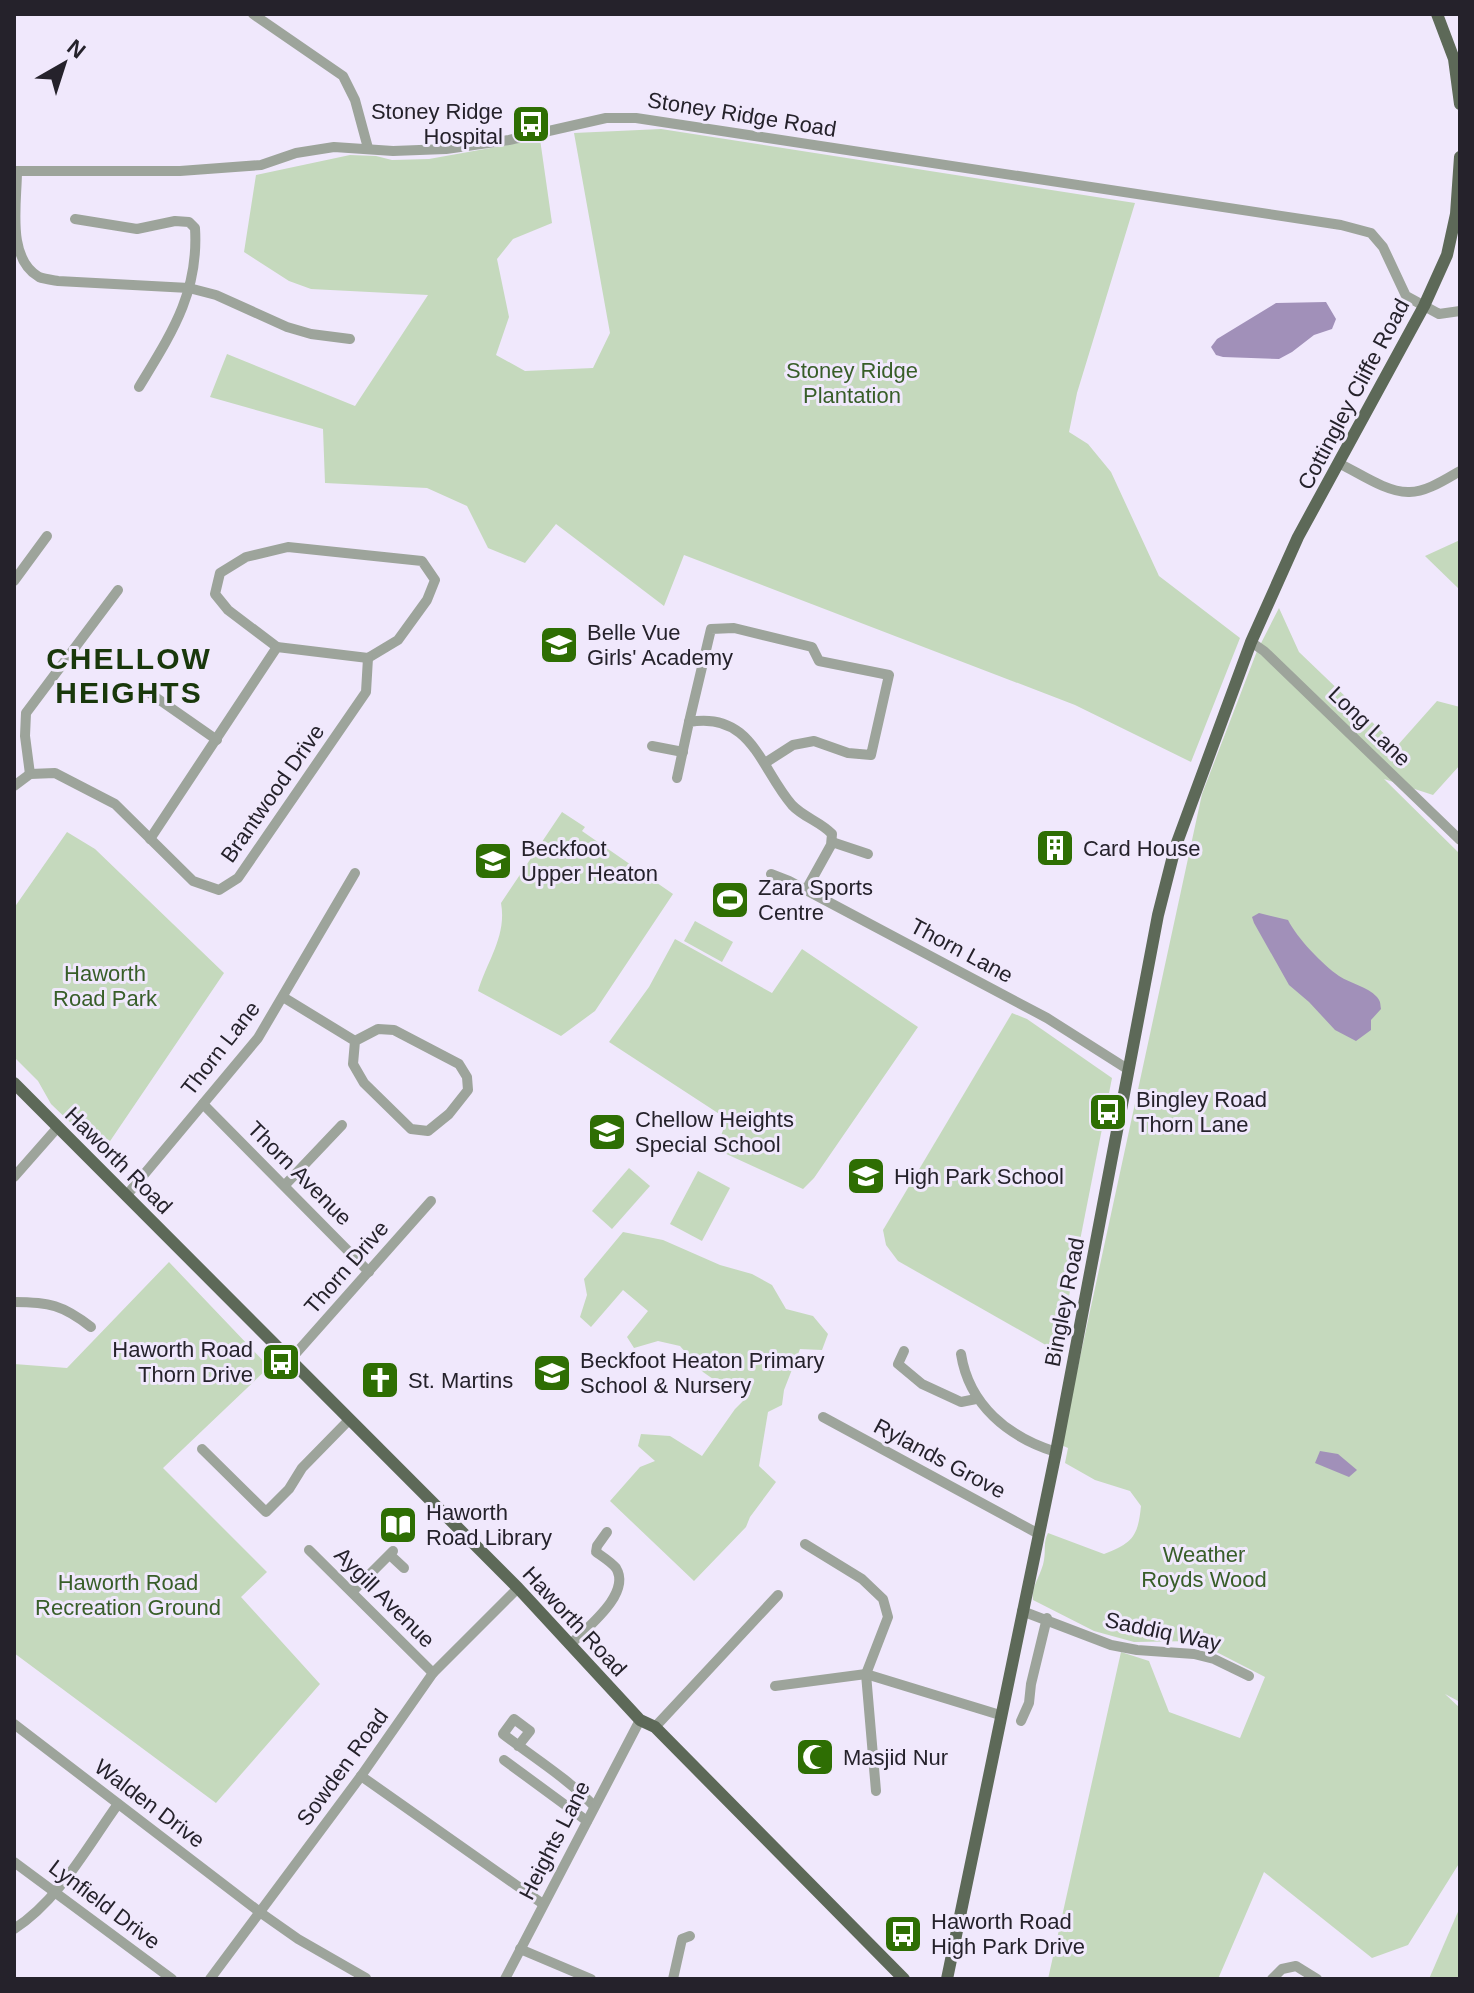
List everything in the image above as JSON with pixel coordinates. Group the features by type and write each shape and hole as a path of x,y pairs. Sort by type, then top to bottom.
{"main road":[{"path":"1437,14 1454,59 1460,104"},
{"name":"Cottingley Cliffe Road","path":"1251,642 1298,537 1424,306 1447,255 1456,214 1460,157"},
{"name":"Bingley Road","path":"947,1979 1056,1452 1158,915 1175,848 1251,642"},
{"name":"Haworth Road","path":"14,1083 518,1588 640,1720 655,1727 904,1979"}],"street":[{"path":"253,14 343,76 355,100 368,148"},
{"name":"Stoney Ridge Road","path":"15,171 180,171 261,165 296,153 334,147 393,151 446,149 509,140 606,118 652,120 1341,225 1371,233 1383,247 1406,296 1424,306"},
{"path":"15,171 17,243 24,263 40,277 58,281 189,288 216,295 287,327 350,339"},
{"path":"75,219 137,229 175,221 189,222 195,228 196,243 189,288 180,318 139,387"},
{"path":"1424,306 1439,314 1460,311"},
{"path":"1338,463 1408,493 1426,488 1460,471"},
{"path":"14,581 47,536"},
{"path":"288,547 422,561 435,580 427,600 398,640 368,658 277,647 228,610 215,594 220,573 246,557 288,547"},
{"path":"14,786 30,774 25,736 26,713 118,590"},
{"path":"677,778 711,629 734,628 812,647 819,661 889,675 871,755 848,753 814,741 793,745 765,763"},
{"name":"Long Lane","path":"1251,642 1264,651 1460,840"},
{"path":"150,839 277,647"},
{"name":"Brantwood Drive","path":"30,774 55,773 115,804 193,881 219,890 238,878 366,692 368,658"},
{"path":"151,694 217,740"},
{"path":"689,722 703,720 742,733 794,807 832,834 832,842 806,890"},
{"path":"652,746 683,752"},
{"path":"832,842 868,854"},
{"name":"Thorn Lane","path":"126,1196 258,1038 355,873"},
{"name":"Thorn Lane","path":"771,874 1047,1018 1129,1070"},
{"path":"283,997 355,1041"},
{"path":"378,1029 394,1030 459,1064 467,1077 468,1090 449,1114 428,1131 411,1129 364,1083 353,1064 355,1041 378,1029"},
{"name":"Thorn Avenue","path":"203,1104 369,1272"},
{"path":"285,1185 342,1125"},
{"path":"14,1177 58,1127"},
{"name":"Thorn Drive","path":"290,1360 431,1201"},
{"path":"14,1302 44,1302 69,1310 91,1327"},
{"path":"904,1351 898,1364 922,1384 961,1402 976,1399"},
{"path":"961,1354 963,1372 976,1399 1016,1435 1032,1445 1056,1452"},
{"name":"Rylands Grove","path":"823,1417 1037,1533"},
{"path":"202,1449 266,1512 289,1489 302,1468 349,1420"},
{"path":"570,1645 612,1602 618,1588 619,1576 614,1565 592,1556 607,1532"},
{"path":"805,1544 862,1579 883,1599 888,1617 866,1674 876,1791"},
{"name":"Aygill Avenue","path":"309,1550 433,1673"},
{"path":"352,1592 392,1553 404,1568"},
{"name":"Sowden Road","path":"210,1979 361,1776 433,1673 518,1588"},
{"path":"655,1727 778,1595"},
{"name":"Saddiq Way","path":"1022,1611 1111,1645 1194,1654 1214,1659 1249,1676"},
{"path":"1021,1721 1029,1703 1047,1618"},
{"path":"775,1686 866,1674 1000,1715"},
{"name":"Heights Lane","path":"505,1979 640,1720"},
{"name":"Walden Drive","path":"14,1724 261,1913 298,1939 366,1978"},
{"path":"518,1746 577,1788 594,1806"},
{"path":"504,1760 587,1821"},
{"path":"361,1776 543,1904"},
{"path":"14,1929 39,1910 54,1892 118,1804"},
{"name":"Lynfield Drive","path":"14,1862 172,1979"},
{"path":"673,1979 682,1939 690,1936"},
{"path":"520,1949 591,1979"},
{"path":"1272,1979 1282,1969 1296,1966 1317,1979"}],"green space":[{"name":"Stoney Ridge Plantation","path":"661,129 1135,203 1077,393 1069,432 1088,444 1111,472 1159,576 1240,638 1191,762 1075,705 684,555 664,606 556,524 525,563 488,548 467,506 427,488 325,483 323,429 210,397 227,354 355,406 428,295 311,289 289,281 244,252 256,175 350,155 392,160 429,159 540,139 552,223 513,239 497,259 509,317 496,355 525,371 593,368 610,333 574,133"},
{"path":"1460,540 1460,590 1425,556"},
{"name":"Weather Royds Wood","path":"1279,608 1299,652 1397,746 1437,701 1460,707 1460,765 1433,795 1384,779 1460,854 1460,1702 1445,1694 1460,1708 1460,1862 1408,1945 1372,1958 1264,1872 1218,1979 1048,1979 1121,1652 1149,1661 1169,1712 1240,1738 1265,1677 1195,1641 1134,1642 1094,1631 1033,1600 1033,1595 1043,1565 1048,1533 1104,1554 1128,1542 1138,1525 1141,1506 1130,1491 1095,1480 1065,1463 1068,1448 1061,1445 1202,794 1257,651"},
{"path":"562,812 585,827 582,831 673,894 595,1011 561,1036 478,991 499,937 501,903"},
{"name":"Haworth Road Park","path":"67,832 95,849 224,973 102,1153 51,1104 38,1081 14,1057 14,908"},
{"path":"695,921 733,942 722,962 684,941"},
{"path":"675,939 772,993 802,949 918,1027 814,1178 803,1189 722,1152 718,1144 727,1119 609,1042 649,987"},
{"path":"1012,1013 1027,1019 1112,1078 1058,1352 898,1261 886,1245 883,1230"},
{"path":"629,1168 650,1186 612,1229 592,1211"},
{"path":"698,1171 730,1188 702,1241 670,1224"},
{"path":"623,1232 663,1240 720,1265 752,1274 772,1285 786,1309 813,1316 828,1334 822,1350 800,1349 784,1390 782,1405 768,1412 759,1466 776,1482 746,1527 694,1581 610,1501 640,1467 655,1461 638,1446 641,1434 670,1436 702,1456 735,1409 750,1394 733,1380 713,1379 680,1346 658,1341 634,1348 627,1337 648,1311 623,1290 591,1327 580,1317 587,1295 584,1279"},
{"name":"Haworth Road Recreation Ground","path":"169,1262 269,1367 163,1468 267,1572 241,1597 320,1684 216,1803 14,1653 14,1364 67,1368"},
{"path":"1460,1907 1460,1979 1429,1979"}],"shaded area":[{"path":"1326,302 1336,319 1332,329 1314,335 1279,359 1223,357 1216,355 1211,347 1217,339 1276,303"},
{"path":"1259,913 1288,920 1325,965 1377,997 1381,1009 1371,1020 1371,1030 1356,1041 1335,1030 1289,985 1254,923 1252,917"},
{"path":"1320,1451 1338,1454 1357,1470 1349,1477 1315,1463"}],"place":[{"name":"Stoney Ridge Hospital","path":"531,124"},
{"name":"Belle Vue Girls' Academy","path":"559,645"},
{"name":"Card House","path":"1055,848"},
{"name":"Beckfoot Upper Heaton","path":"493,861"},
{"name":"Zara Sports Centre","path":"730,900"},
{"name":"Bingley Road Thorn Lane","path":"1108,1112"},
{"name":"Chellow Heights Special School","path":"607,1132"},
{"name":"High Park School","path":"866,1176"},
{"name":"Haworth Road Thorn Drive","path":"281,1362"},
{"name":"Beckfoot Heaton Primary School & Nursery","path":"552,1373"},
{"name":"St. Martins","path":"380,1380"},
{"name":"Haworth Road Library","path":"398,1525"},
{"name":"Masjid Nur","path":"815,1757"},
{"name":"Haworth Road High Park Drive","path":"903,1934"}],"district":[{"name":"CHELLOW HEIGHTS","path":"129,676"}]}
